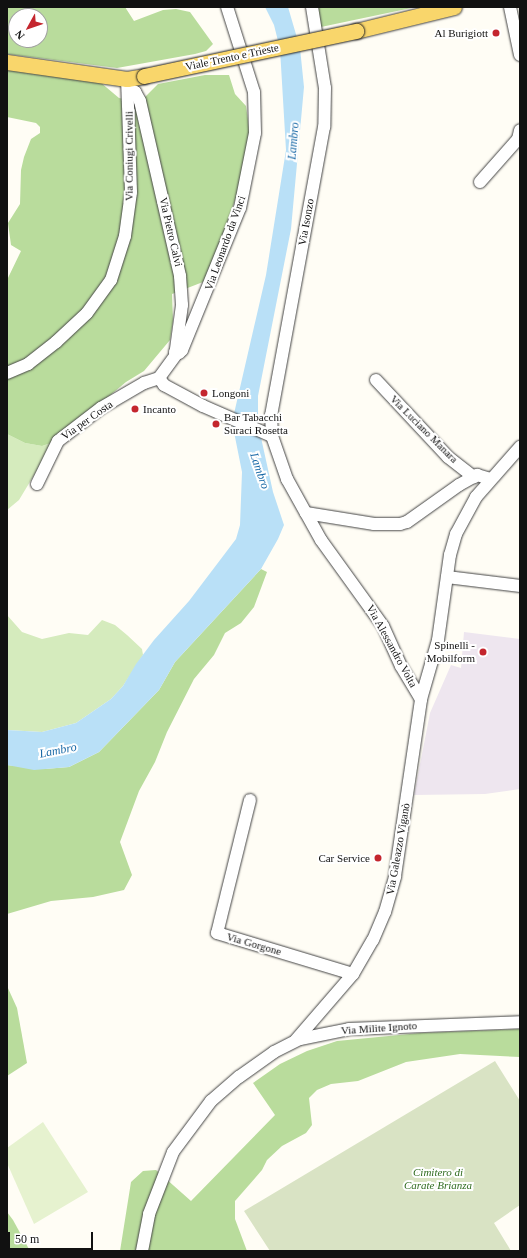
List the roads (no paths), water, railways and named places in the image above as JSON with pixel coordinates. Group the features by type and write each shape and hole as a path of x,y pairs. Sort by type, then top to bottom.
{"main road":[{"name":"Viale Trento e Trieste","path":"7,62 128,84 144,76 356,31 454,7"}],"street":[{"name":"Via Leonardo da Vinci","path":"175,352 179,354 182,350 240,208 255,133 254,92 227,7"},
{"name":"Via Isonzo","path":"266,434 271,415 324,127 325,88 312,7"},
{"path":"510,7 520,55"},
{"name":"Via Pietro Calvi","path":"128,84 140,101 180,276 182,305 175,352 159,378"},
{"name":"Via Coniugi Crivelli","path":"7,373 28,364 56,342 87,313 111,280 125,236 132,192 128,84"},
{"path":"480,182 518,139 520,130"},
{"path":"159,378 176,391 233,420 266,434"},
{"name":"Via per Costa","path":"37,484 58,441 102,408 144,383 159,378"},
{"name":"Via Luciano Manara","path":"376,380 448,458 474,477"},
{"name":"Via Alessandro Volta","path":"266,434 287,479 321,540 383,626 401,666 421,699"},
{"name":"Via Alessandro Volta","path":"421,699 438,640 446,577 456,534 467,511 490,479 520,447"},
{"path":"306,513 374,524 400,524 407,522 459,484 481,474 490,479"},
{"path":"446,577 520,586"},
{"name":"Via Galeazzo Viganò","path":"295,1041 353,974 373,940 386,912 395,876 421,699"},
{"name":"Via Gorgone","path":"250,800 216,933 353,974"},
{"name":"Via Milite Ignoto","path":"142,1251 149,1214 166,1167 186,1132 225,1088 257,1063 295,1041 329,1032 368,1027 520,1022"}],"water":[{"name":"Lambro","path":"265,7 288,7 300,48 304,87 291,229 258,396 258,428 233,418 266,275 286,150 280,49 274,25"},
{"name":"Lambro","path":"232,422 260,433 273,492 284,525 261,569 175,662 159,690 99,752 69,767 34,770 7,765 7,730 42,732 76,723 111,699 123,686 136,664 154,640 189,601 236,539 240,525 242,472"}],"place":[{"name":"Al Burigiott","path":"496,33"},
{"name":"Longoni","path":"204,393"},
{"name":"Incanto","path":"135,409"},
{"name":"Bar Tabacchi Suraci Rosetta","path":"216,424"},
{"name":"Spinelli - Mobilform","path":"483,652"},
{"name":"Car Service","path":"378,858"}],"park label":[{"name":"Cimitero di Carate Brianza","path":"438,1179"}]}
